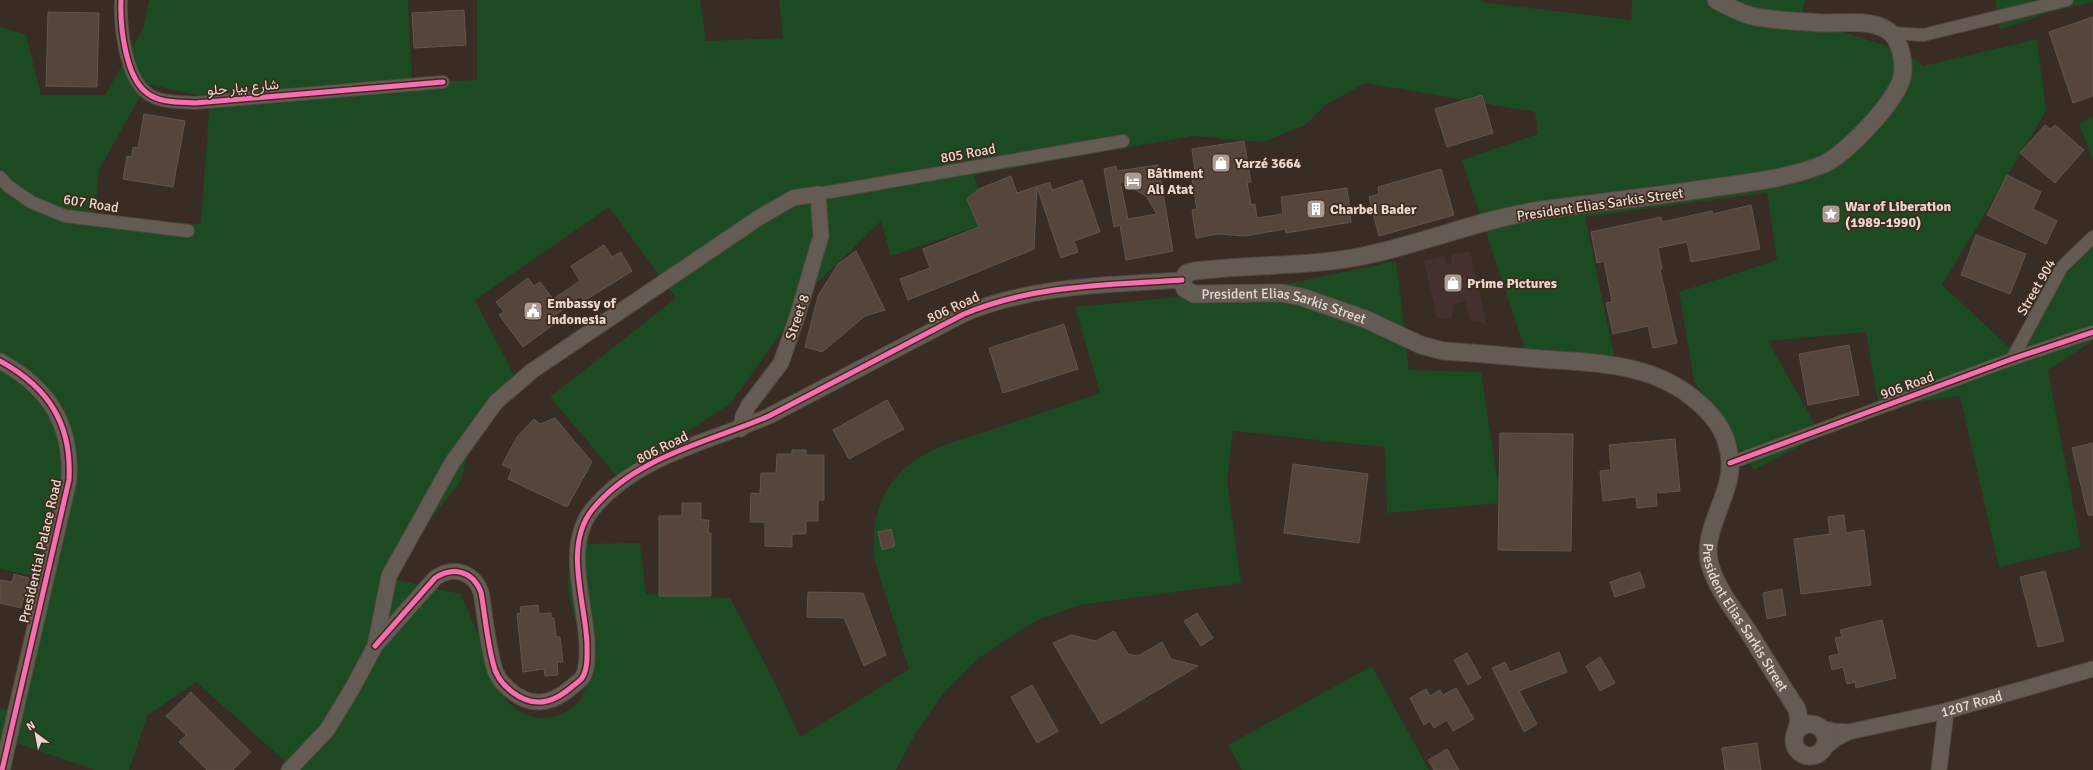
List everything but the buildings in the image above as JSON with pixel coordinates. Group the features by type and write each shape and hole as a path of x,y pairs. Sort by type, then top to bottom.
{"main road":[{"path":"1716,0 1752,16 1823,23 1875,25 1892,33"},
{"name":"President Elias Sarkis Street","path":"1805,770 1812,757 1826,738 1818,726 1797,709 1721,591 1709,564 1710,541 1730,463 1725,436 1718,421 1684,389 1649,374 1612,364 1443,351 1421,345 1365,319 1302,297 1274,293 1194,294 1185,289 1182,280 1187,273 1201,270 1328,262 1396,249 1483,223 1537,210 1757,181 1792,174 1826,163 1849,146 1869,126 1899,88 1903,75 1902,61 1900,47 1892,33"},
{"name":"President Elias Sarkis Street","path":"1797,709 1799,720 1794,744 1812,757"},
{"path":"1796,732 1804,725 1818,726"}],"street":[{"name":"شارع بيار حلو","path":"121,0 120,16 131,72 137,84 148,94 170,102 195,103 443,82"},
{"path":"1892,33 1923,35 2067,0"},
{"name":"805 Road","path":"818,194 1123,141"},
{"name":"607 Road","path":"0,178 8,186 31,202 65,216 188,231"},
{"path":"288,770 327,730 352,689 375,646 389,576 452,463 496,402 532,371 760,217 793,198 818,194"},
{"name":"Street 8","path":"741,429 743,416 749,405 781,363 798,314 821,236 818,194"},
{"name":"Street 904","path":"2012,359 2062,267 2093,237"},
{"name":"806 Road","path":"375,646 435,578 446,572 459,572 475,581 481,592 494,669 502,682 516,695 531,701 547,702 566,692 582,678 588,660 578,562 582,528 592,510 613,489 640,470 670,453 741,429 829,386 964,314 989,303 1028,294 1077,288 1182,280"},
{"name":"906 Road","path":"1730,463 2012,359 2093,332"},
{"name":"Presidential Palace Road","path":"0,361 40,390 51,405 61,420 66,434 70,466 68,488 2,770"},
{"name":"1207 Road","path":"1812,757 1834,739 1848,732 1946,711 2093,669"},
{"path":"1939,770 1946,711"},
{"name":"1207 Road","path":"1818,726 1834,731 1848,732"}],"shaded area":[{"name":"Prime Pictures","path":"1470,251 1487,324 1471,321 1465,301 1453,304 1452,319 1437,318 1424,261 1444,256 1447,265 1452,263 1451,255"}],"green space":[{"path":"149,0 408,0 412,83 477,80 477,0 700,0 706,41 783,38 779,0 1481,0 1481,2 1631,20 1632,0 1805,0 1801,19 1903,51 1923,66 2037,39 2046,111 1942,285 2010,348 2093,237 2093,341 2048,370 2081,547 1999,567 1960,396 1879,407 1866,332 1768,341 1821,435 1754,470 1694,381 1679,292 1777,260 1767,193 1585,217 1616,365 1529,361 1462,160 1538,134 1535,112 1365,83 1324,106 1307,124 1263,142 1192,136 974,175 988,223 891,256 881,221 815,285 731,403 672,442 616,475 550,397 676,298 609,207 475,300 520,387 469,447 461,481 384,577 461,594 506,700 516,709 527,715 545,718 552,717 572,709 582,695 586,679 585,660 581,639 570,600 568,584 573,544 640,543 646,594 730,598 773,679 800,737 909,669 875,562 873,546 877,514 882,500 889,486 899,474 911,463 941,446 1100,393 1075,307 1268,288 1396,261 1409,370 1481,372 1501,503 1387,513 1385,447 1233,431 1227,481 1241,583 1080,605 1038,620 979,658 943,694 914,736 896,770 295,770 196,682 147,716 129,770 95,770 16,743 12,770 0,770 0,708 22,713 51,580 0,569 0,26 26,35 41,95 105,95 143,29","holes":["147,84 210,98 201,224 95,216 99,170"]},
{"path":"1995,0 2093,0 2093,2 2046,13 2000,30"},
{"path":"2093,117 2093,160 2079,124"},
{"path":"1372,666 1429,770 1242,770 1228,745"}],"cycle path":[{"path":"121,0 123,36 129,63 140,85 147,93 157,99 195,103 443,82"},
{"path":"375,646 435,578 449,572 462,573 473,579 481,592 491,654 500,679 513,692 529,701 538,702 554,699 580,680 586,667 586,629 578,576 577,558 583,525 592,510 610,492 630,476 651,463 674,452 769,416 964,314 990,304 1016,297 1071,288 1182,280"},
{"path":"1730,463 2012,359 2093,332"},
{"path":"0,361 32,383 54,410 61,425 69,460 69,480 2,770"}],"place":[{"name":"Yarzé 3664","path":"1221,163"},
{"name":"Bâtiment Ali Atat","path":"1133,181"},
{"name":"Charbel Bader","path":"1316,209"},
{"name":"War of Liberation (1989-1990)","path":"1831,214"},
{"name":"Prime Pictures","path":"1453,283"},
{"name":"Embassy of Indonesia","path":"533,311"}]}
